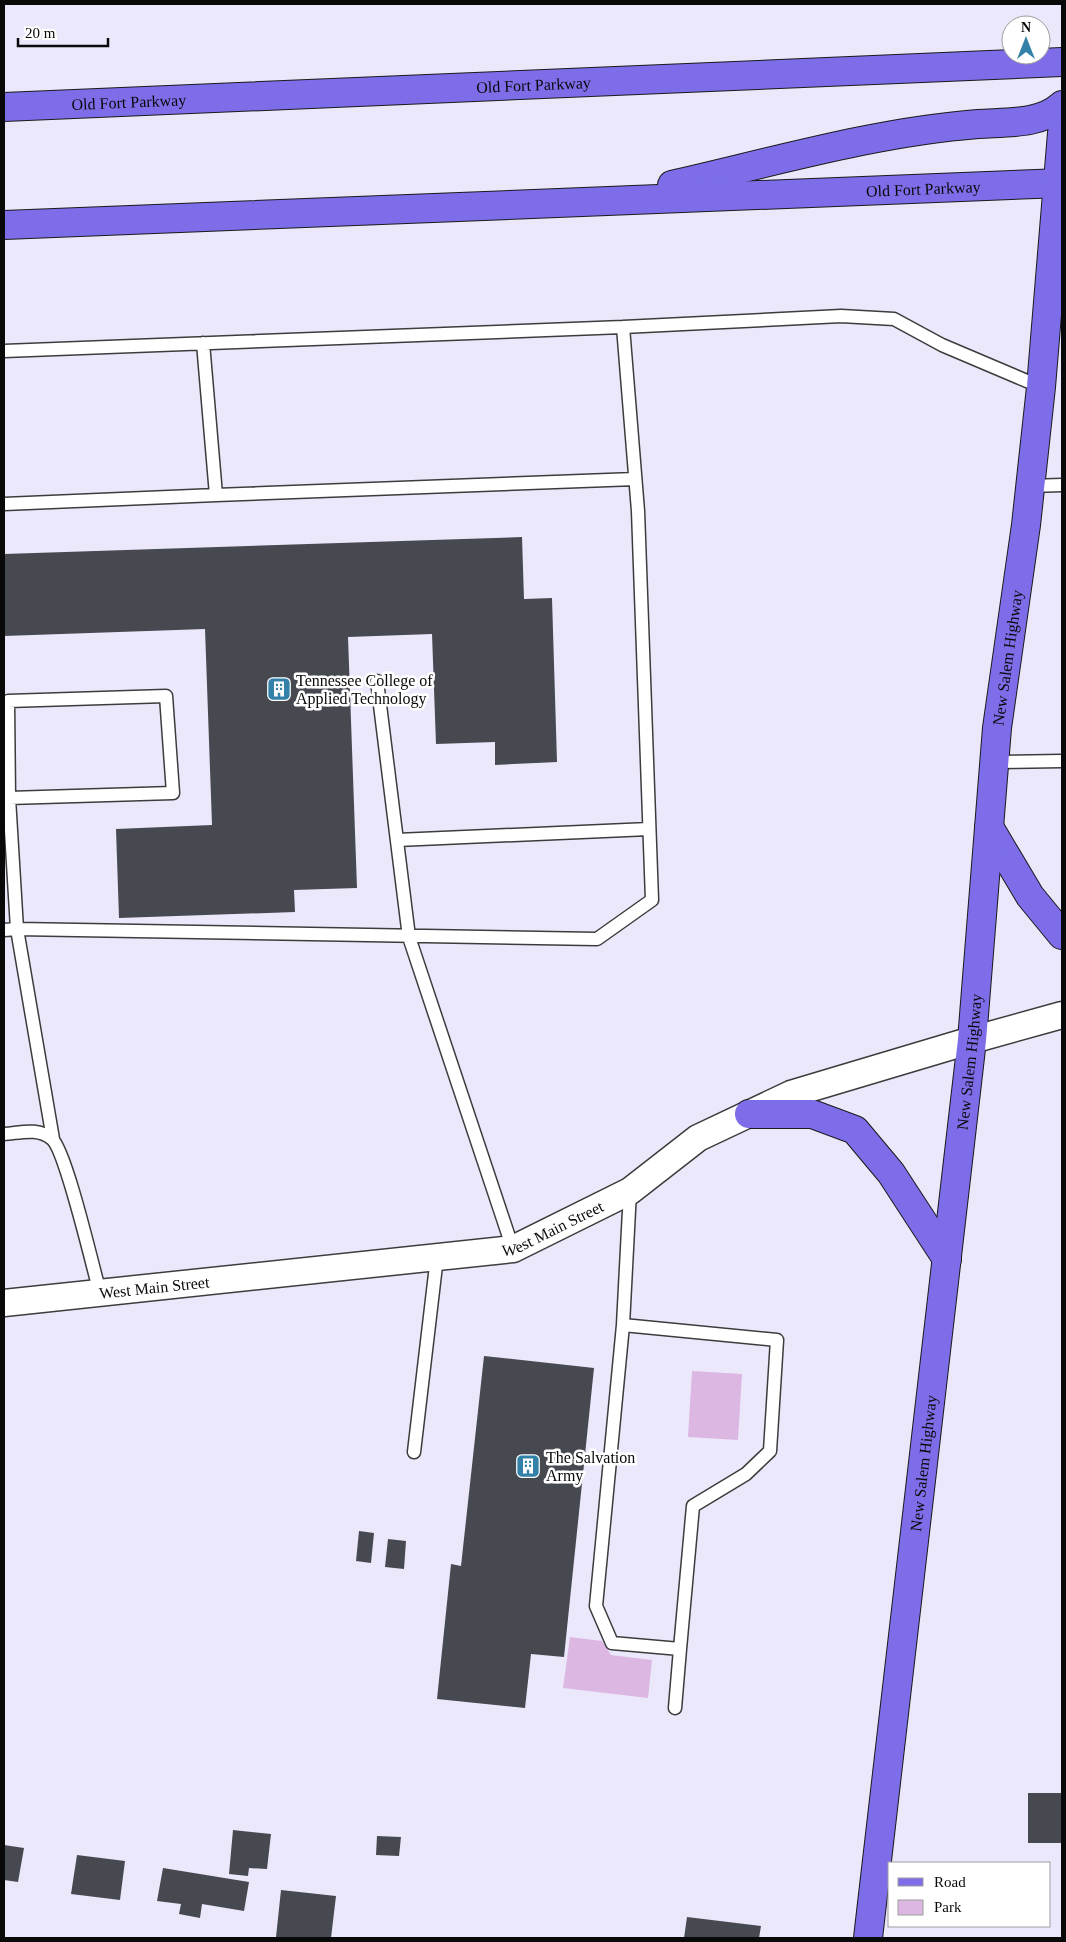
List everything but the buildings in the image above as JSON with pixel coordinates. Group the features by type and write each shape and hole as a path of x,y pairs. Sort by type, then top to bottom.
{"main road":[{"name":"Old Fort Parkway","path":"4,107 1062,62"},
{"path":"607,200 910,131 1028,120 1055,112 1062,106"},
{"name":"New Salem Highway","path":"868,1938 972,1040 997,728 1030,486 1041,387 1061,183 1062,133"},
{"name":"Old Fort Parkway","path":"4,225 1061,183"},
{"path":"989,827 1030,896 1062,935"},
{"path":"749,1114 812,1114 855,1130 891,1174 947,1259"}],"street":[{"name":"West Main Street","path":"4,1303 512,1249 630,1190 698,1138 792,1094 1062,1015"}],"lane":[{"path":"4,351 623,327 840,316 894,319 942,345 1041,387"},
{"path":"10,929 597,939 652,900 635,479 623,327"},
{"path":"203,343 216,495"},
{"path":"4,504 635,479"},
{"path":"1030,486 1062,486"},
{"path":"377,681 409,937 512,1249"},
{"path":"6,799 173,793 166,696 8,701 6,799 10,929 53,1139 64,1162 100,1293"},
{"path":"994,762 1062,761"},
{"path":"397,840 649,829"},
{"path":"4,1134 38,1131 53,1139"},
{"path":"630,1190 623,1326 596,1606 612,1643 680,1649"},
{"path":"414,1452 437,1257"},
{"path":"623,1326 777,1340 770,1451 746,1474 693,1506 675,1708"}],"green space":[{"path":"692,1371 742,1374 738,1440 688,1437"},
{"path":"570,1637 602,1641 611,1655 652,1660 648,1698 563,1688"}],"place":[{"name":"Tennessee College of Applied Technology","path":"279,689"},
{"name":"The Salvation Army","path":"528,1466"}]}
